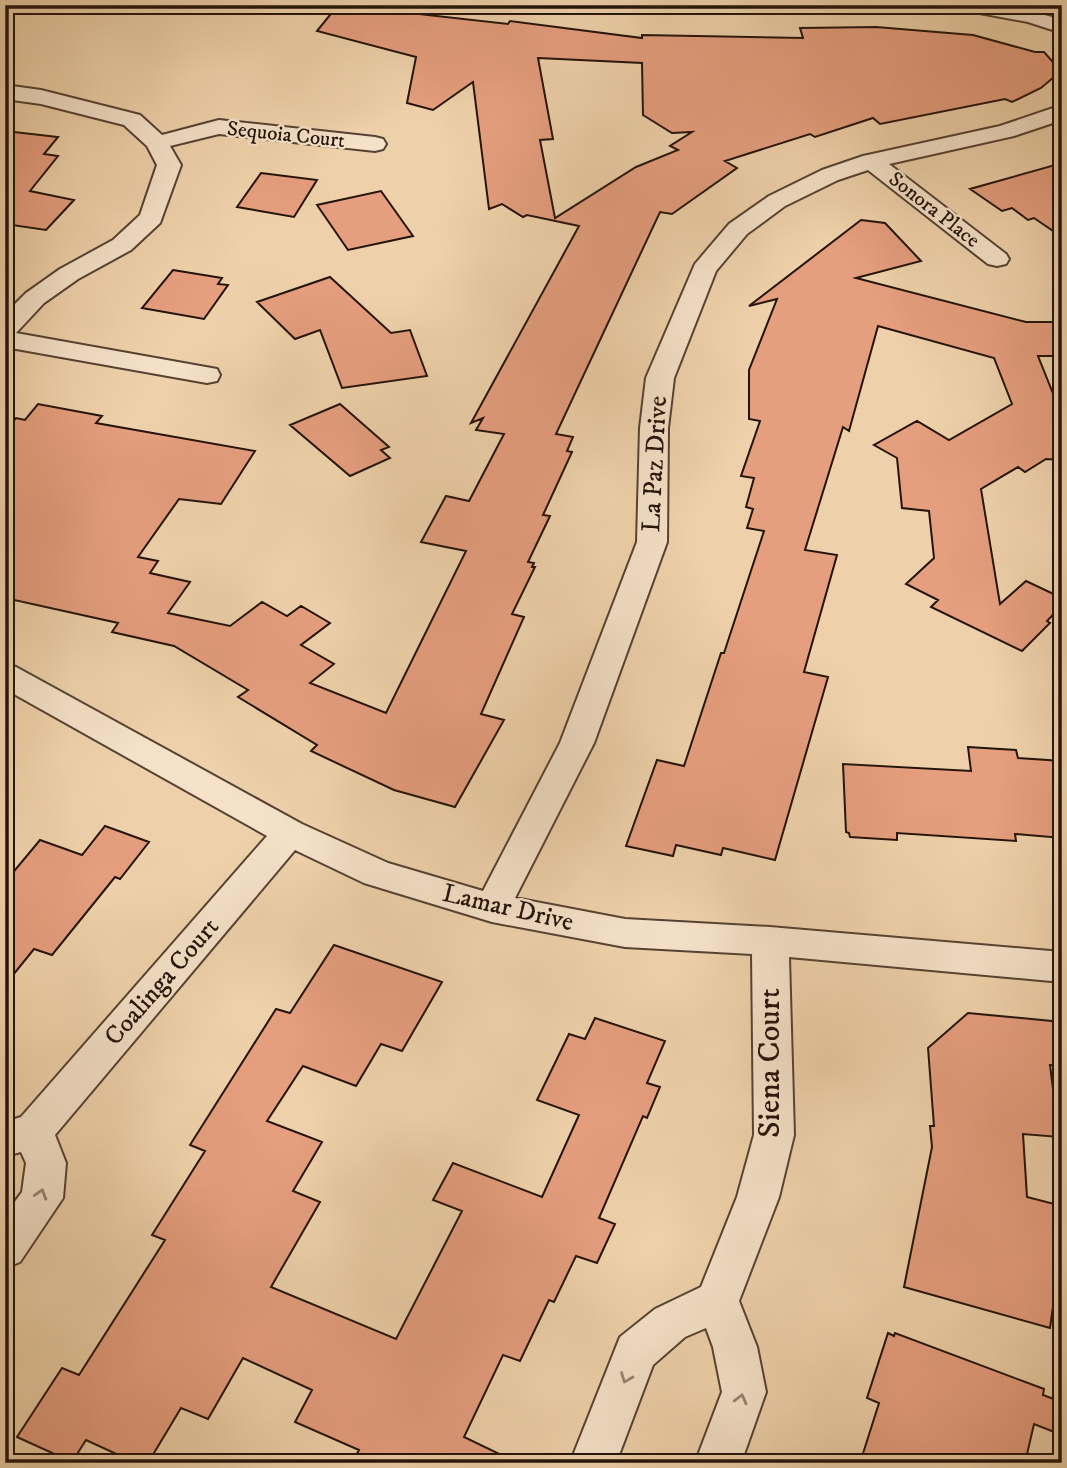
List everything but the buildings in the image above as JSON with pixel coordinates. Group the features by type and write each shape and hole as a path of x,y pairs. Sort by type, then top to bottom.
{"street":[{"path":"649,5 680,5"},
{"path":"965,5 1032,17 1062,27"},
{"path":"5,92 41,97 132,120 157,144 169,165 151,218 122,245 69,274 35,298 5,330"},
{"name":"La Paz Drive","path":"492,908 577,743 652,541 654,428 660,379 704,269 738,229 776,201 830,174 871,161 1006,131 1062,112"},
{"name":"Sequoia Court","path":"157,144 219,127 374,144"},
{"name":"Sonora Place","path":"871,161 997,259"},
{"path":"5,339 207,375"},
{"name":"Lamar Drive","path":"5,675 290,834 377,873 492,908 625,933 770,942 1062,968"},
{"name":"Coalinga Court","path":"5,1249 43,1198 46,1163 20,1135 290,834"},
{"name":"Siena Court","path":"717,1301 758,1197 774,1135 770,942"},
{"path":"593,1463 635,1352 670,1323 717,1301 735,1347 744,1392 718,1463"}]}
